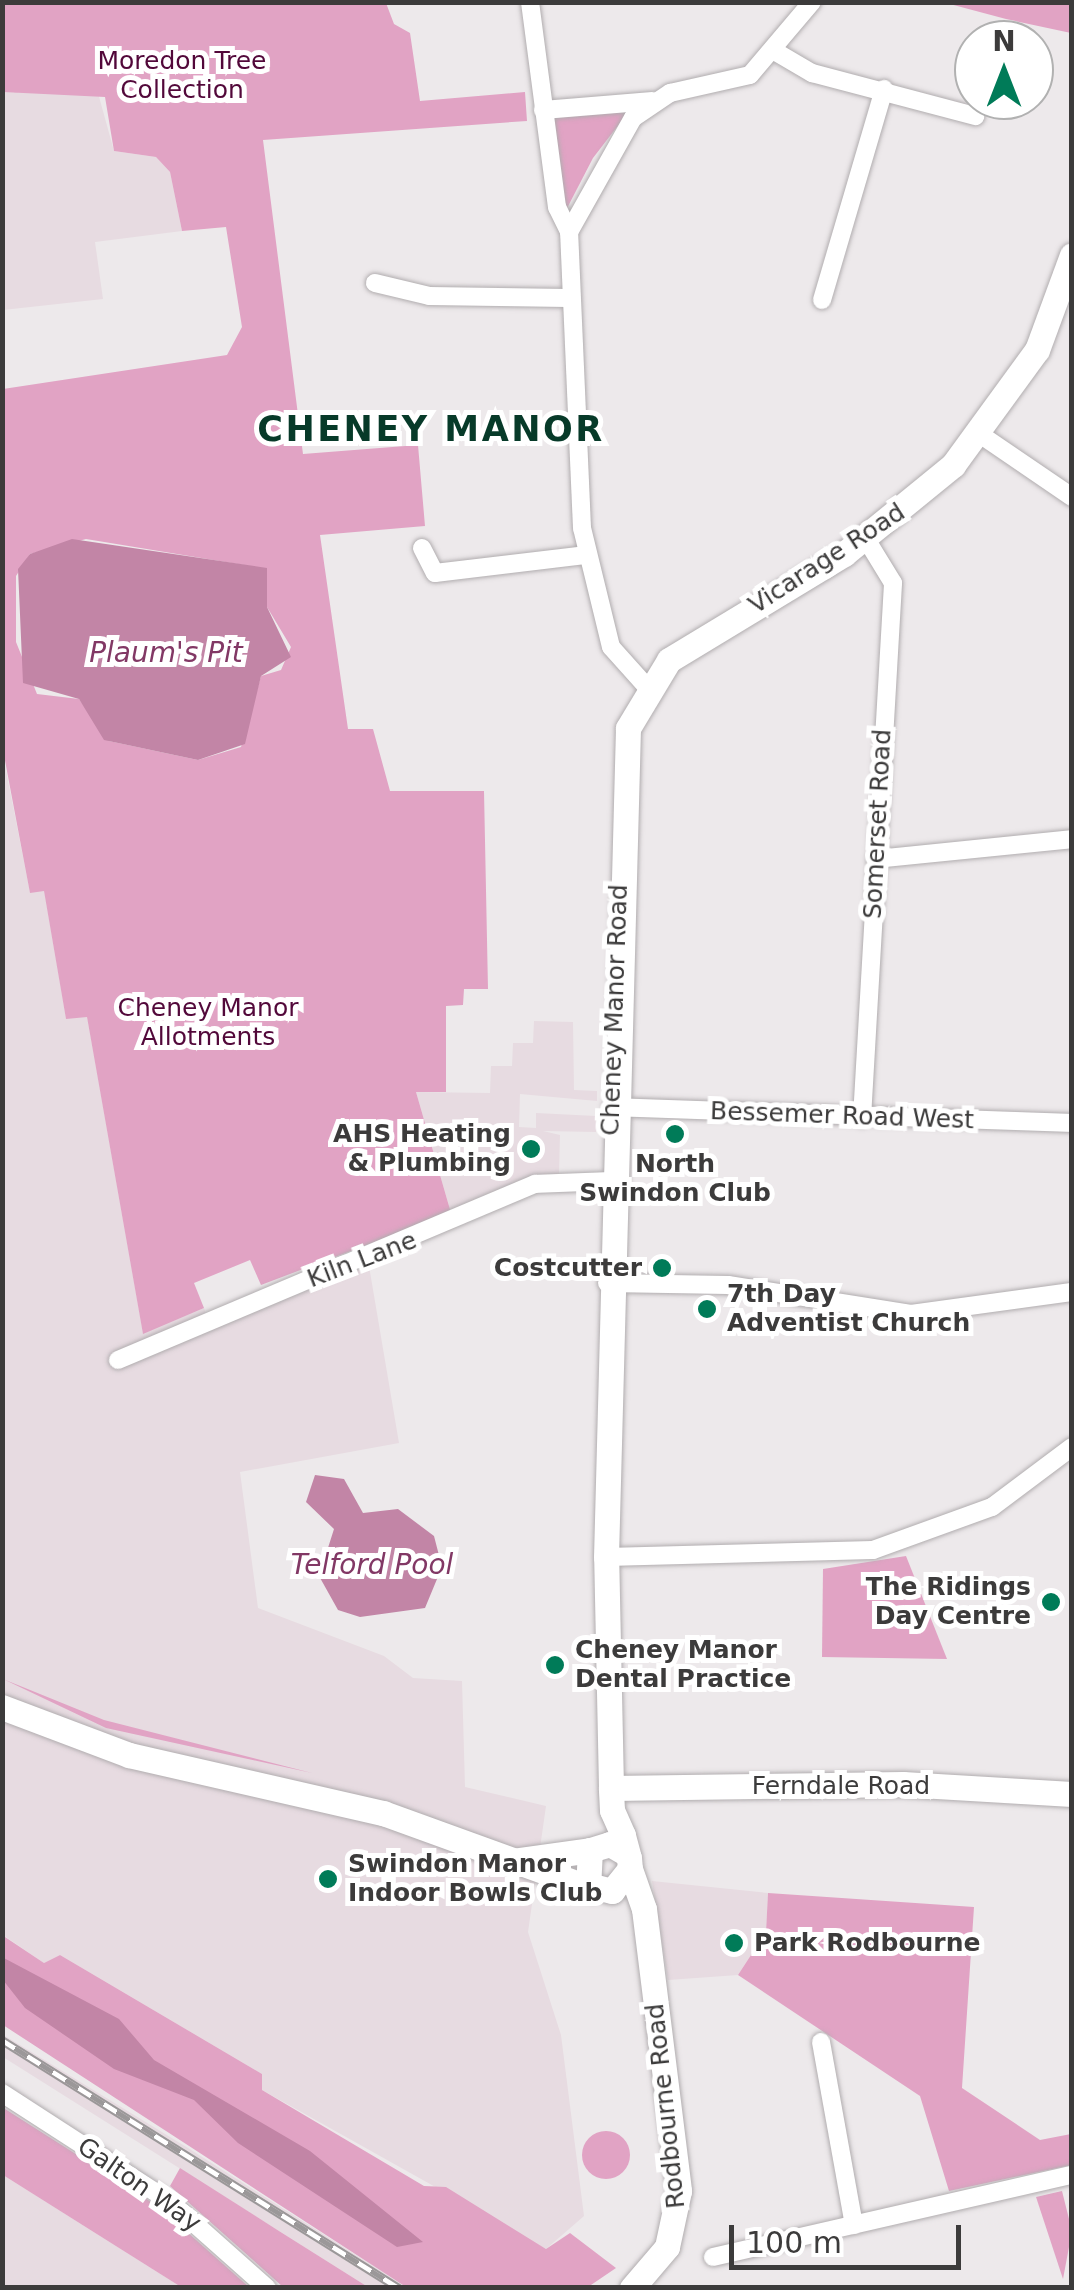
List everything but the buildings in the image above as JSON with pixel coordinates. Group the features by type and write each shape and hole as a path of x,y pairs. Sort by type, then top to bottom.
{"main road":[{"name":"Vicarage Road","path":"646,686 690,644 866,539 981,435 1037,350 1072,255"},
{"name":"Cheney Manor Road","path":"628,1861 612,1798 606,1557 607,1282 624,751 646,686"},
{"path":"2,1707 85,1742 354,1804 513,1861 597,1891 622,1885 628,1861 594,1848 513,1861"},
{"name":"Ferndale Road","path":"612,1798 903,1784 1072,1794"},
{"name":"Cheney Manor Road","path":"594,1848 612,1798"},
{"path":"594,1848 582,1868 597,1891 645,1934"},
{"name":"Rodbourne Road","path":"628,1861 645,1934 679,2191 675,2230 644,2283"}],"street":[{"path":"530,2 544,110 569,232 568,298 588,555 611,647 646,686"},
{"path":"544,110 653,101 740,80 776,52 812,2"},
{"path":"776,52 804,71 954,110"},
{"path":"822,300 884,89"},
{"path":"569,232 605,156 653,101"},
{"path":"375,283 429,296 568,298"},
{"path":"981,435 1072,496"},
{"name":"Somerset Road","path":"862,1118 893,583 866,539"},
{"path":"422,548 435,573 588,555"},
{"path":"876,859 1072,839"},
{"name":"Bessemer Road West","path":"612,1107 1072,1123"},
{"name":"Kiln Lane","path":"118,1360 535,1184 609,1181"},
{"path":"607,1282 728,1285 911,1314 1072,1292"},
{"path":"606,1557 873,1550 992,1507 1072,1447"},
{"path":"821,2042 854,2225"},
{"name":"Galton Way","path":"2,2093 169,2201 267,2288"},
{"path":"713,2257 1072,2175"}],"shaded area":[{"path":"3,92 98,93 114,151 156,157 170,172 182,231 95,242 103,299 3,310"},
{"path":"2,750 30,892 44,890 66,1018 87,1016 143,1333 204,1308 211,1328 369,1266 399,1443 240,1472 258,1608 384,1656 413,1678 462,1681 465,1787 546,1806 528,1932 561,2035 584,2216 546,2249 262,2090 262,2074 60,1955 44,1963 3,1935"},
{"path":"534,1021 573,1022 574,1090 597,1091 597,1101 520,1094 519,1127 536,1128 536,1113 596,1116 596,1132 543,1131 560,1135 559,1173 451,1213 416,1092 490,1093 491,1066 512,1066 513,1043 533,1043"},
{"path":"652,1881 768,1893 766,1932 738,1975 668,1980"},
{"path":"2,2034 406,2287 368,2287 3,2057"},
{"path":"3,2175 181,2287 3,2287"}],"green space":[{"path":"3,2 386,3 394,24 410,33 420,101 525,92 527,121 263,140 303,454 418,445 425,526 320,535 348,729 373,729 390,791 484,791 488,989 464,989 463,1005 446,1006 446,1092 416,1092 451,1213 261,1285 250,1260 194,1283 204,1308 143,1334 87,1017 66,1019 44,891 30,893 3,750 3,389 227,355 242,327 226,227 182,231 170,172 156,157 114,151 105,97 3,92","holes":["86,539 262,568 267,607 291,647 281,670 261,676 241,747 198,760 109,741 79,699 37,694 16,642 16,576 30,554"]},
{"path":"946,3 1071,3 1071,33 1054,29 1054,20 1006,19"},
{"path":"630,110 593,158 563,216 550,117"},
{"path":"906,1556 947,1659 822,1657 823,1569"},
{"path":"3,1679 104,1720 312,1773 106,1728"},
{"path":"768,1893 974,1907 962,2088 1040,2140 1071,2134 1071,2165 949,2191 920,2096 738,1975 766,1932"},
{"path":"2,1935 44,1963 60,1955 262,2074 262,2090 424,2186 446,2187 546,2249 570,2233 616,2268 588,2287 406,2287 3,2025"},
{"path":"2,2107 159,2207 249,2287 181,2287 3,2175"},
{"path":"606,2131 623,2138 630,2155 623,2172 606,2179 589,2172 582,2155 589,2138"},
{"path":"180,2168 368,2287 283,2287 170,2186"},
{"path":"1062,2191 1072,2231 1063,2279 1036,2197"}],"water":[{"name":"Plaum's Pit","path":"72,539 267,568 267,607 291,657 261,676 245,744 198,760 104,740 79,699 23,683 18,569 30,554"},
{"name":"Telford Pool","path":"315,1475 344,1479 363,1513 398,1509 434,1536 442,1567 425,1608 360,1617 338,1610 319,1576 334,1529 306,1502"},
{"path":"2,1957 119,2019 154,2060 310,2151 423,2242 397,2247 238,2143 194,2100 114,2069 25,2008 3,1980"}],"railway":[{"path":"2,2040 399,2288"}],"place":[{"name":"North Swindon Club","path":"675,1134"},
{"name":"AHS Heating & Plumbing","path":"531,1149"},
{"name":"Costcutter","path":"662,1268"},
{"name":"7th Day Adventist Church","path":"707,1309"},
{"name":"The Ridings Day Centre","path":"1051,1602"},
{"name":"Cheney Manor Dental Practice","path":"555,1665"},
{"name":"Swindon Manor Indoor Bowls Club","path":"328,1879"},
{"name":"Park Rodbourne","path":"734,1943"}],"district":[{"name":"CHENEY MANOR","path":"431,429"}],"park label":[{"name":"Moredon Tree Collection","path":"182,76"},
{"name":"Cheney Manor Allotments","path":"208,1024"}]}
